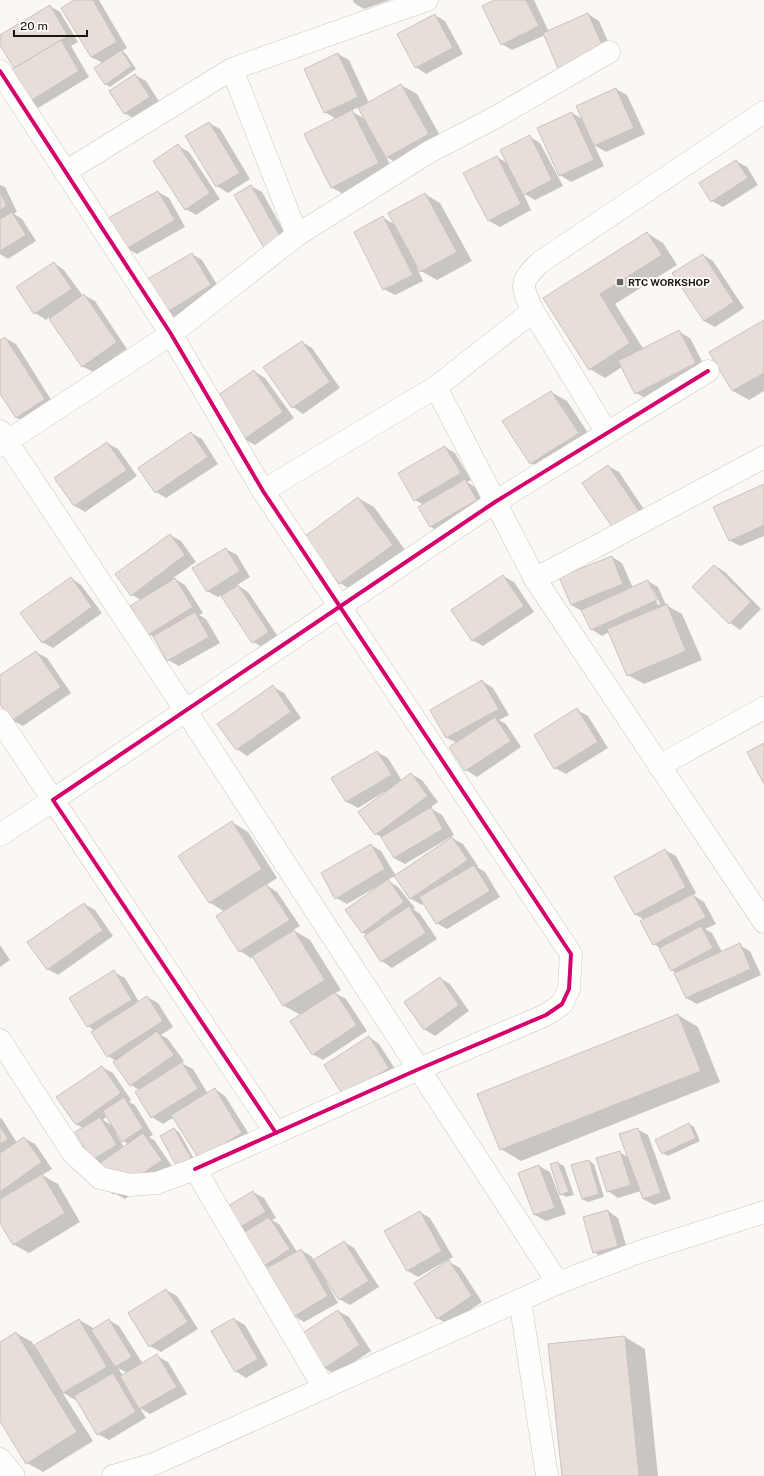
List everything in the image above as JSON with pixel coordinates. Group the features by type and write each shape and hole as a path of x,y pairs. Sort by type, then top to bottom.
{"street":[{"path":"65,172 232,69 427,0"},
{"path":"558,1283 186,711 2,440 171,334 297,235 429,152 609,52"},
{"path":"232,69 297,235"},
{"path":"0,71 171,334 263,491 571,954 569,989 562,1004 546,1015 419,1069 195,1169 157,1183 130,1185 100,1178 73,1153 0,1040"},
{"path":"607,433 523,291 524,281 539,263 764,112"},
{"path":"263,491 436,387 534,311"},
{"path":"0,835 495,502 708,371"},
{"path":"436,387 535,579 764,922"},
{"path":"535,579 764,458"},
{"path":"659,766 764,708"},
{"path":"0,720 276,1133"},
{"path":"195,1169 324,1388"},
{"path":"113,1476 156,1470 324,1388 558,1283 639,1252 764,1212"},
{"path":"520,1300 547,1476"},
{"path":"0,1459 14,1476"}],"building":[{"path":"74,0 93,0 117,42 91,57 61,8"},
{"path":"495,0 526,0 539,26 501,45 482,6"},
{"path":"50,5 68,36 14,68 0,45 0,35"},
{"path":"588,13 605,51 559,71 543,33"},
{"path":"435,14 453,48 415,68 397,34"},
{"path":"61,40 79,71 27,103 8,72"},
{"path":"121,50 132,66 105,85 94,68"},
{"path":"338,53 358,97 324,113 304,69"},
{"path":"135,74 150,97 124,114 109,91"},
{"path":"401,84 429,134 386,158 358,108"},
{"path":"616,88 634,128 594,146 576,106"},
{"path":"352,110 379,163 331,188 304,134"},
{"path":"572,112 594,160 559,176 537,128"},
{"path":"209,122 240,173 216,187 185,136"},
{"path":"530,135 552,180 523,195 500,150"},
{"path":"178,144 210,193 185,210 153,161"},
{"path":"497,156 521,204 488,221 463,173"},
{"path":"736,160 748,178 711,202 699,183"},
{"path":"251,185 281,238 264,248 234,195"},
{"path":"158,191 175,220 126,249 108,218"},
{"path":"0,192 7,206 0,210"},
{"path":"425,193 457,252 420,272 388,213"},
{"path":"12,212 26,235 0,251 0,219"},
{"path":"383,216 413,275 383,290 354,232"},
{"path":"647,232 662,255 600,294 630,343 589,370 543,298"},
{"path":"192,253 211,285 164,314 144,281"},
{"path":"703,254 734,302 704,321 672,273"},
{"path":"54,262 72,289 34,314 16,287"},
{"path":"84,294 117,342 82,367 49,319"},
{"path":"764,320 764,373 732,391 709,352"},
{"path":"679,330 696,363 635,394 618,361"},
{"path":"5,337 45,399 16,418 0,394 0,340"},
{"path":"302,341 330,382 292,408 263,367"},
{"path":"254,370 283,412 243,440 214,398"},
{"path":"551,391 579,433 530,464 502,421"},
{"path":"191,432 208,457 155,493 138,468"},
{"path":"107,442 127,470 74,506 54,478"},
{"path":"445,446 461,473 414,501 398,473"},
{"path":"608,465 641,514 615,531 582,483"},
{"path":"465,479 477,500 430,527 418,507"},
{"path":"764,484 764,525 729,541 713,507"},
{"path":"358,497 393,545 339,584 304,537"},
{"path":"170,534 185,555 131,596 115,574"},
{"path":"226,548 240,571 207,592 192,568"},
{"path":"612,556 623,584 571,605 559,577"},
{"path":"714,565 751,602 729,624 692,587"},
{"path":"503,575 524,606 472,641 451,610"},
{"path":"71,577 92,607 42,643 20,613"},
{"path":"175,578 193,607 148,635 130,606"},
{"path":"648,580 657,600 591,630 581,610"},
{"path":"238,585 269,632 252,643 221,596"},
{"path":"667,604 686,651 627,676 607,629"},
{"path":"195,612 209,637 167,661 153,636"},
{"path":"36,651 61,687 11,721 0,704 0,675"},
{"path":"482,680 499,709 446,738 430,710"},
{"path":"273,685 291,712 236,750 217,724"},
{"path":"577,708 598,742 554,769 534,735"},
{"path":"495,717 511,741 465,771 449,747"},
{"path":"764,743 764,784 747,752"},
{"path":"377,751 392,775 346,802 331,778"},
{"path":"411,773 428,796 375,835 358,812"},
{"path":"431,807 443,829 394,858 381,837"},
{"path":"232,821 262,869 209,903 178,856"},
{"path":"452,837 468,860 410,899 394,876"},
{"path":"371,844 385,869 335,899 321,873"},
{"path":"665,849 686,887 635,915 614,877"},
{"path":"474,865 490,891 436,924 419,897"},
{"path":"388,879 404,902 362,933 345,910"},
{"path":"266,884 290,920 239,952 216,916"},
{"path":"693,894 706,917 653,945 640,921"},
{"path":"84,903 103,930 47,970 27,942"},
{"path":"409,906 426,933 381,962 364,936"},
{"path":"701,926 713,948 671,971 659,948"},
{"path":"294,930 325,980 283,1006 252,956"},
{"path":"740,943 751,969 686,998 674,973"},
{"path":"114,970 132,1000 87,1027 69,998"},
{"path":"440,977 459,1005 424,1030 404,1002"},
{"path":"335,992 357,1025 312,1055 290,1021"},
{"path":"147,996 163,1021 107,1057 91,1032"},
{"path":"678,1014 701,1071 500,1150 477,1094"},
{"path":"157,1031 174,1055 130,1086 113,1062"},
{"path":"369,1036 389,1068 344,1097 324,1065"},
{"path":"182,1062 198,1089 151,1118 135,1092"},
{"path":"102,1066 121,1093 76,1125 56,1097"},
{"path":"215,1088 242,1133 199,1159 171,1115"},
{"path":"124,1097 143,1128 122,1142 103,1111"},
{"path":"100,1117 117,1145 92,1160 75,1132"},
{"path":"689,1123 696,1138 662,1154 655,1140"},
{"path":"0,1126 8,1139 0,1144"},
{"path":"174,1128 194,1163 179,1171 160,1136"},
{"path":"638,1128 661,1193 643,1199 619,1134"},
{"path":"143,1133 162,1160 113,1194 94,1167"},
{"path":"24,1137 42,1162 0,1192 0,1153"},
{"path":"620,1151 631,1185 607,1192 596,1158"},
{"path":"589,1160 599,1194 582,1199 571,1165"},
{"path":"558,1162 569,1192 560,1195 550,1164"},
{"path":"539,1165 555,1208 534,1215 518,1173"},
{"path":"42,1174 65,1213 13,1245 0,1223 0,1199"},
{"path":"253,1191 266,1212 235,1230 223,1209"},
{"path":"608,1210 618,1246 593,1253 583,1217"},
{"path":"420,1211 442,1251 407,1271 384,1231"},
{"path":"269,1217 290,1249 264,1266 243,1233"},
{"path":"344,1241 369,1281 339,1300 313,1260"},
{"path":"301,1249 328,1296 293,1317 265,1269"},
{"path":"449,1260 472,1296 437,1319 414,1283"},
{"path":"166,1289 188,1322 149,1347 128,1313"},
{"path":"338,1310 360,1345 323,1369 301,1334"},
{"path":"234,1318 258,1359 235,1372 211,1331"},
{"path":"79,1319 107,1367 63,1393 34,1345"},
{"path":"109,1319 132,1357 115,1367 91,1330"},
{"path":"16,1332 77,1432 26,1464 0,1421 0,1342"},
{"path":"625,1336 639,1476 562,1476 548,1344"},
{"path":"157,1354 177,1387 139,1409 120,1376"},
{"path":"113,1373 136,1412 97,1435 74,1396"}],"cycle path":[{"path":"0,71 171,334 263,491 571,954 569,989 562,1004 546,1015 419,1069 195,1169"},
{"path":"276,1133 53,800 495,502 708,371"}],"place":[{"name":"RTC WORKSHOP","path":"620,282"}]}
